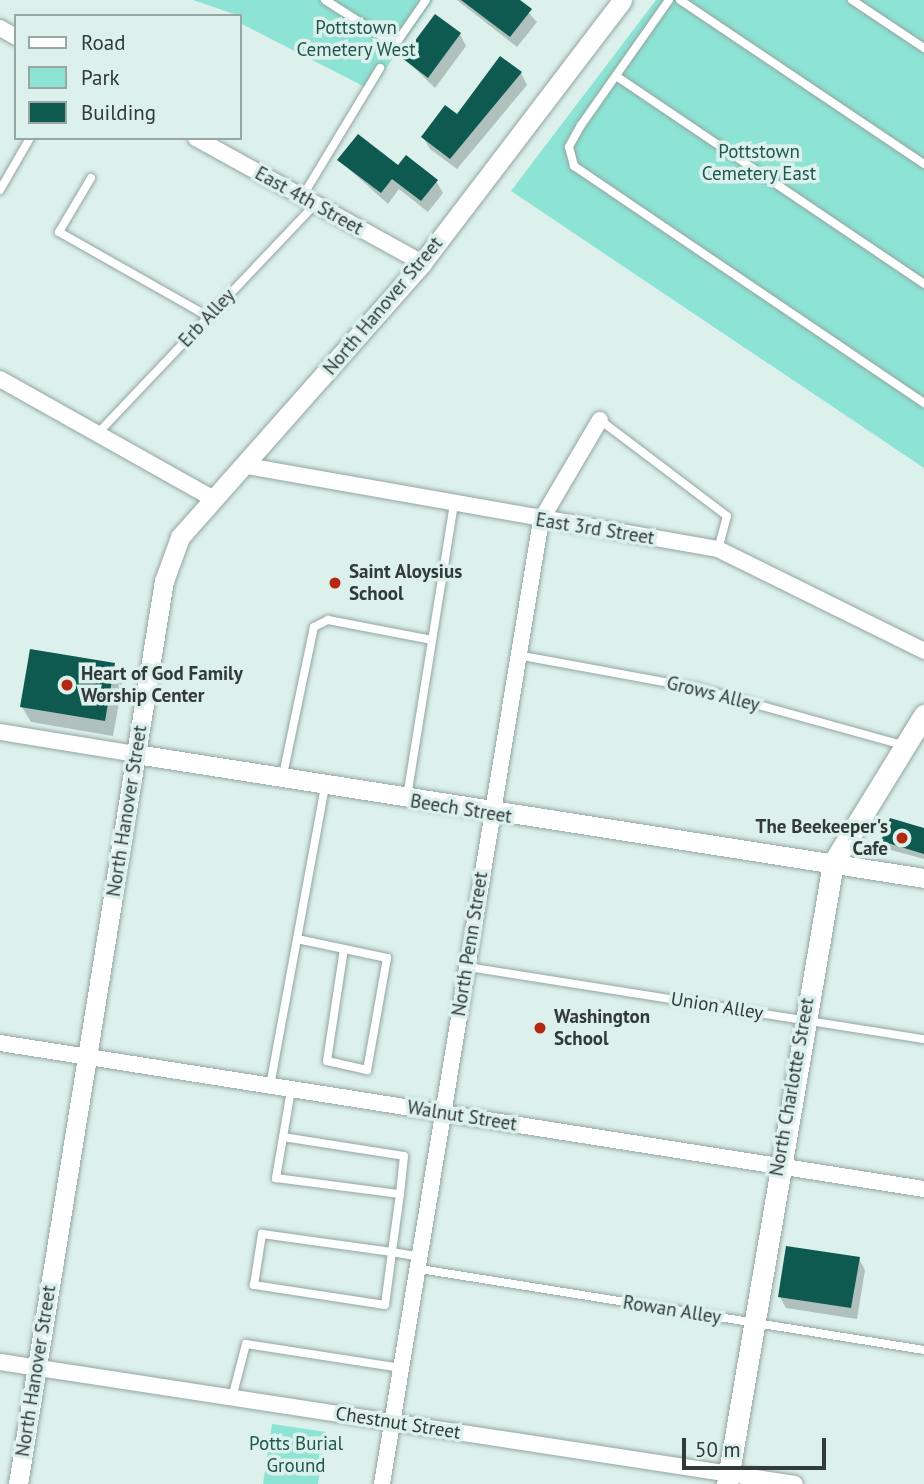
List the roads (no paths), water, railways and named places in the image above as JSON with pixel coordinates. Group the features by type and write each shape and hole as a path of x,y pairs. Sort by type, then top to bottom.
{"main road":[{"name":"North Charlotte Street","path":"728,1478 778,1165 833,863 924,715"}],"street":[{"name":"North Hanover Street","path":"18,1484 164,581 180,537 212,498 247,466 422,263 622,0"},
{"name":"East 4th Street","path":"200,140 422,263"},
{"path":"0,379 99,432 212,498"},
{"name":"North Penn Street","path":"382,1484 421,1263 468,967 489,814 541,520 600,419"},
{"name":"East 3rd Street","path":"247,466 541,520 718,549 924,651"},
{"name":"Beech Street","path":"0,732 489,814 924,878"},
{"name":"Walnut Street","path":"0,1043 924,1189"},
{"name":"Chestnut Street","path":"0,1362 391,1422 728,1478 795,1484"}],"lane":[{"path":"325,0 388,40 399,39 426,0"},
{"path":"669,0 619,78 569,147 581,174 924,403"},
{"path":"680,0 924,164"},
{"path":"852,0 924,48"},
{"name":"Erb Alley","path":"99,432 209,317 309,201 380,68"},
{"path":"619,78 924,284"},
{"path":"0,190 29,140"},
{"path":"90,178 59,232 209,317"},
{"path":"600,419 727,516 718,549"},
{"path":"407,800 454,504"},
{"path":"282,779 314,627 328,620 432,640"},
{"name":"Grows Alley","path":"517,655 697,688 905,746"},
{"path":"270,1087 325,786"},
{"path":"297,939 387,958 367,1070 327,1061 344,949"},
{"name":"Union Alley","path":"468,967 924,1040"},
{"path":"291,1090 276,1178 400,1194"},
{"path":"283,1137 404,1156 392,1252"},
{"name":"Rowan Alley","path":"392,1252 385,1305 254,1285 262,1234 392,1252 421,1263 754,1323 924,1350"},
{"path":"232,1398 246,1344 401,1368"}],"place":[{"name":"Saint Aloysius School","path":"335,583"},
{"name":"Heart of God Family Worship Center","path":"67,685"},
{"name":"The Beekeeper's Cafe","path":"902,838"},
{"name":"Washington School","path":"540,1028"}],"park label":[{"name":"Pottstown Cemetery West","path":"356,39"},
{"name":"Pottstown Cemetery East","path":"759,163"},
{"name":"Potts Burial Ground","path":"296,1455"}]}
